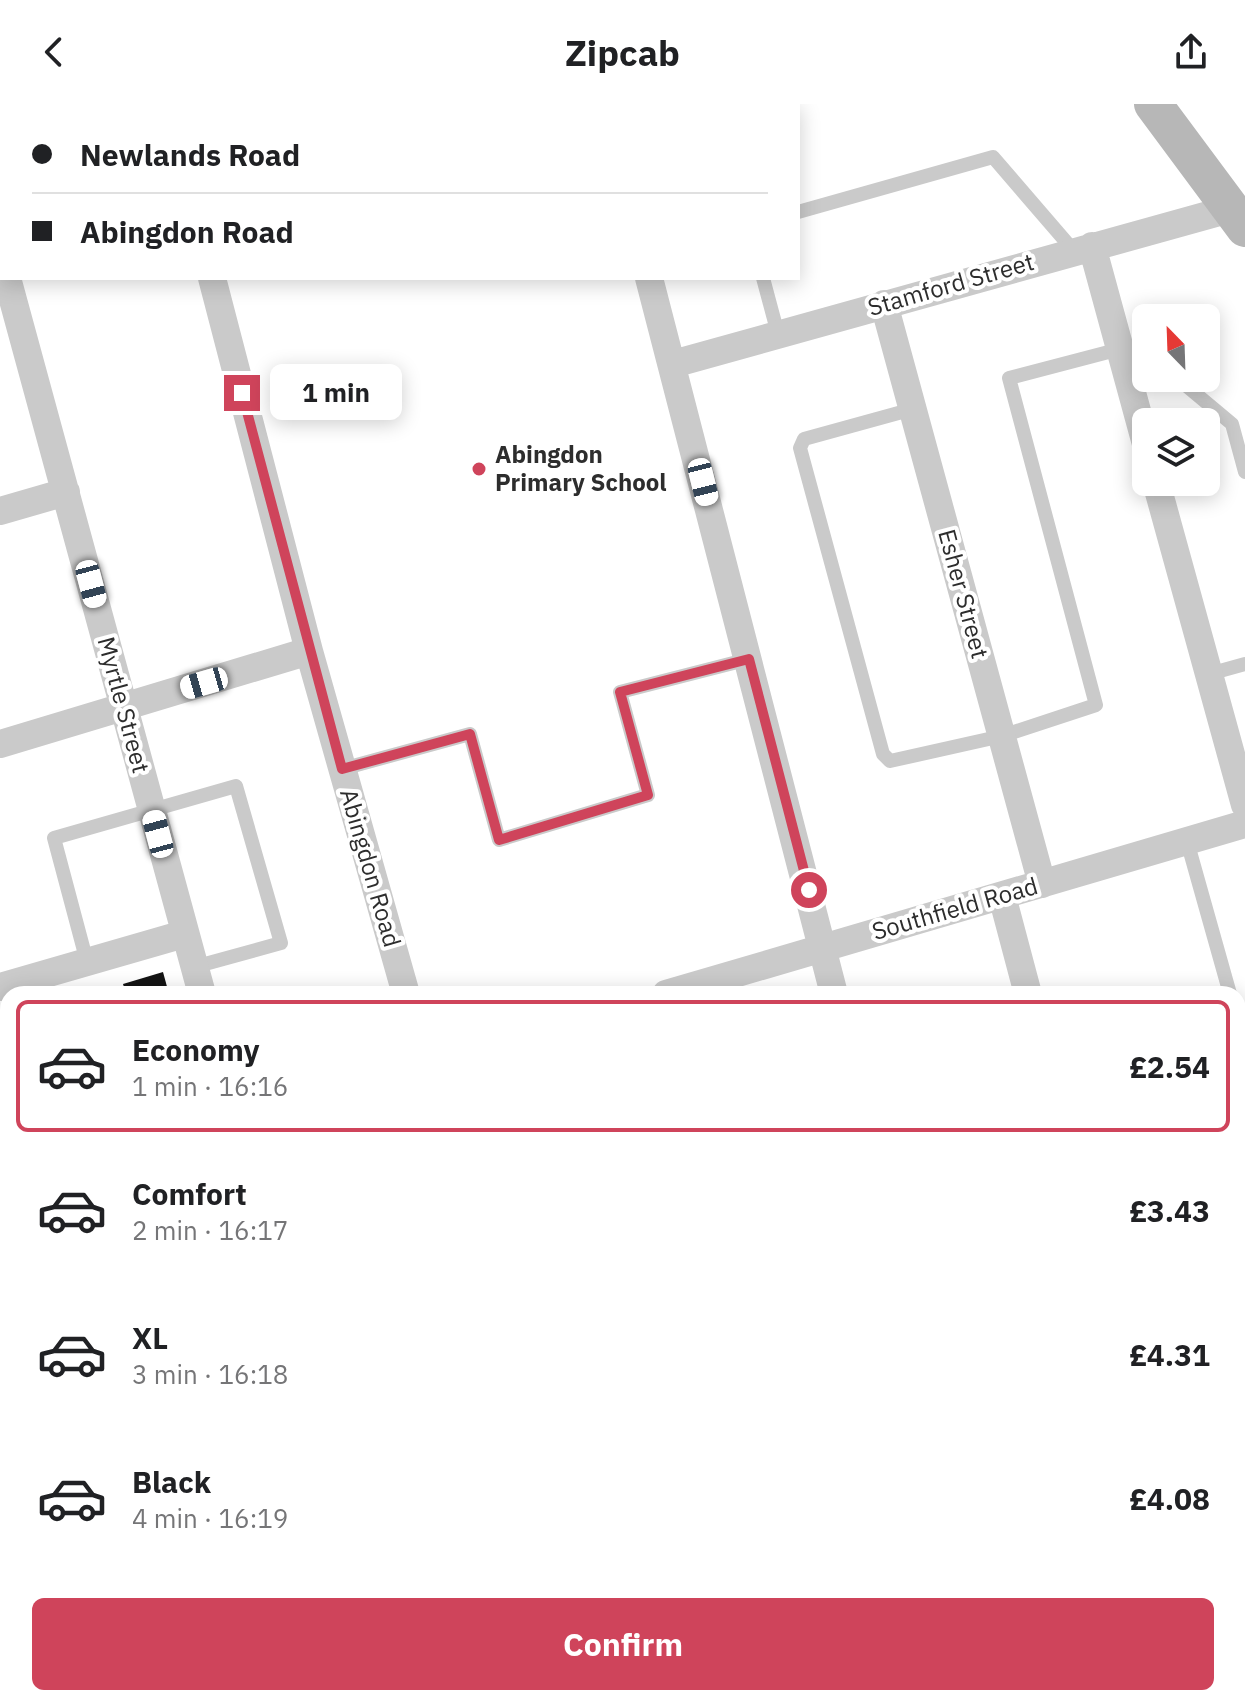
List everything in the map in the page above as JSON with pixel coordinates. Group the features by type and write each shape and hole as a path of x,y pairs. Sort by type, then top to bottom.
{"street":[{"path":"1153,104 1238,218"},
{"name":"Stamford Street","path":"673,364 1083,249 1238,218"},
{"path":"1083,249 1131,363 1139,408"},
{"name":"Abingdon Road","path":"213,280 309,651 404,986"},
{"path":"650,280 832,986"},
{"name":"Myrtle Street","path":"7,294 66,492 198,981"},
{"name":"Esher Street","path":"884,304 1042,884"},
{"path":"0,511 66,492"},
{"path":"1160,496 1245,805"},
{"path":"0,744 309,651"},
{"name":"Southfield Road","path":"693,986 1245,824"},
{"path":"1002,896 1026,986"},
{"path":"3,986 184,934"}],"lane":[{"path":"800,211 993,157 1083,249"},
{"path":"764,280 778,334"},
{"path":"913,409 804,439 800,448 883,754 890,761 1002,736 1096,705 1009,378 1131,363"},
{"path":"1194,392 1232,424 1245,472"},
{"path":"342,769 470,734 499,840 648,795 620,692 749,659"},
{"path":"1209,674 1245,664"},
{"path":"87,962 54,838 236,786 281,943 198,981"},
{"path":"1187,841 1228,986"}],"building":[{"path":"163,972 167,986 124,986"}],"place":[{"name":"Abingdon Primary School","path":"479,469"}],"route":[{"path":"242,393 342,769 470,734 499,840 648,795 620,692 749,659 809,890"}]}
